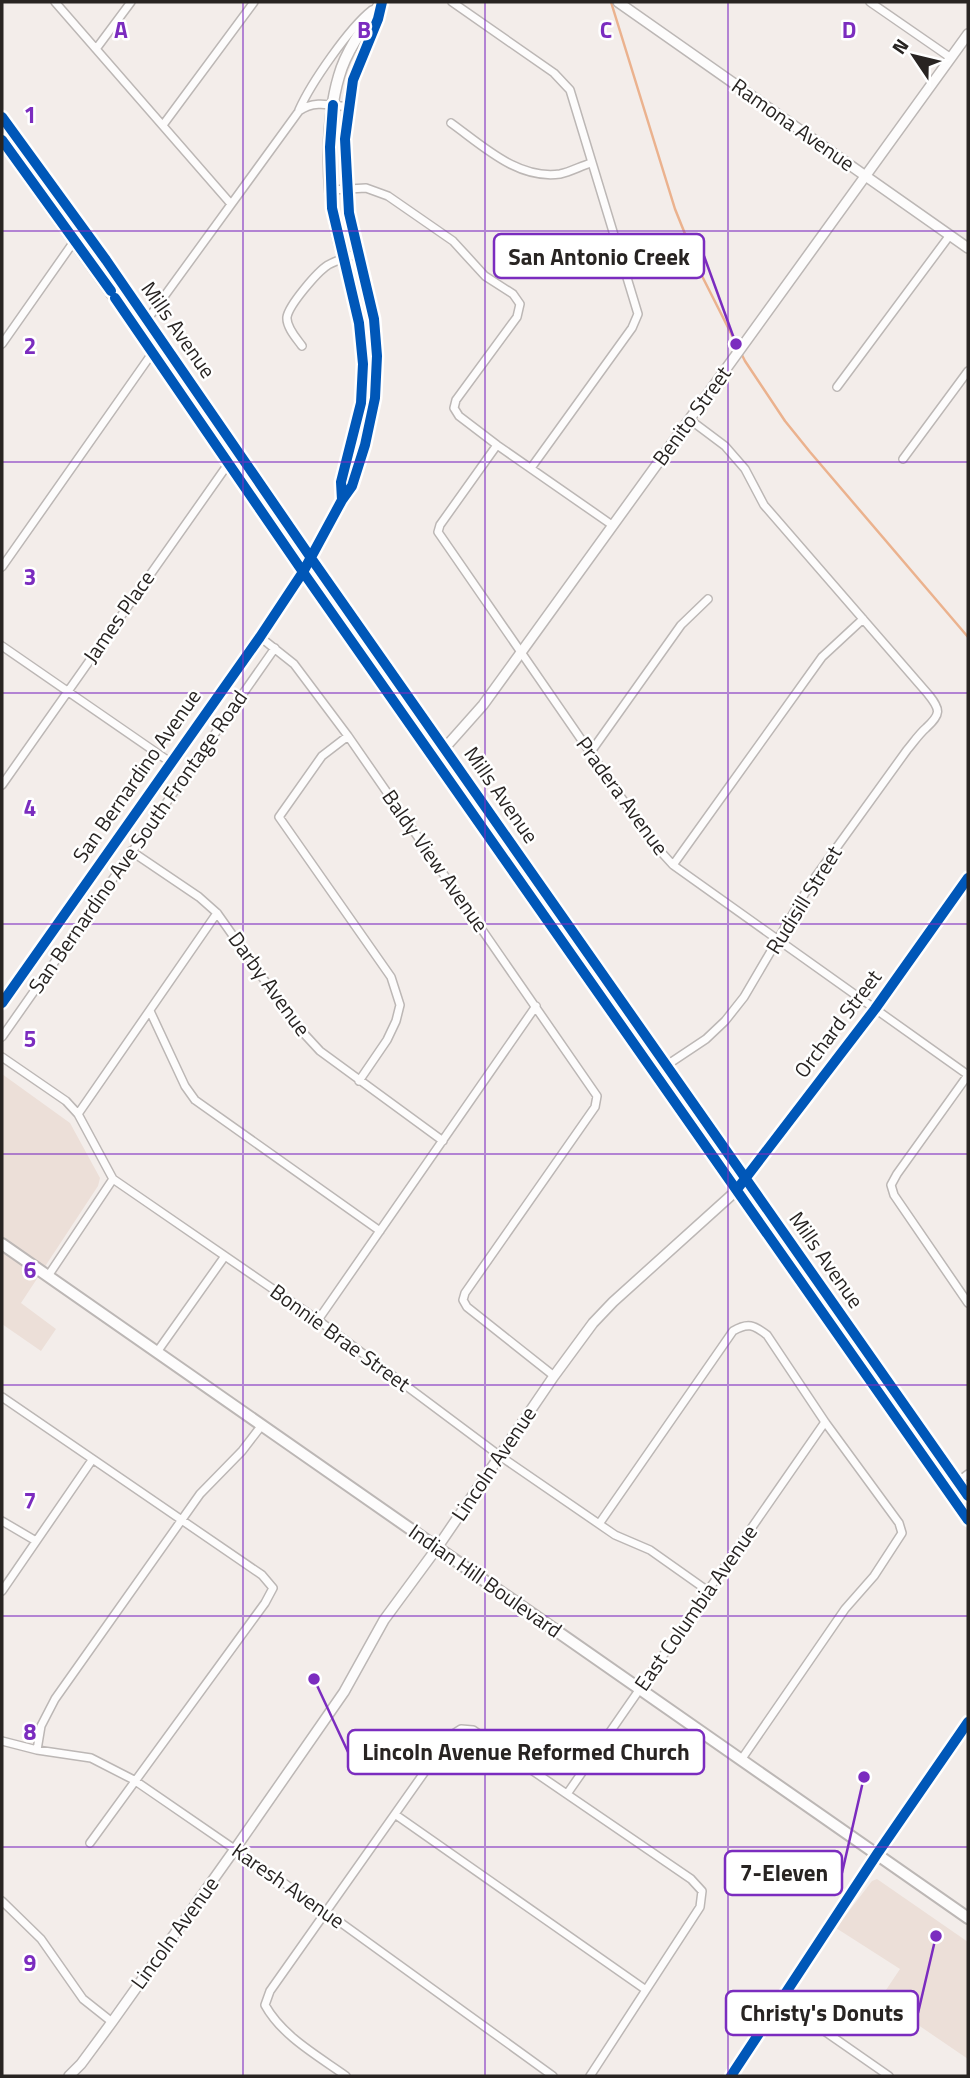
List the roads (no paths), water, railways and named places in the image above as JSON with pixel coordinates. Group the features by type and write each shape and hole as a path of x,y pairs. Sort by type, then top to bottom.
{"main road":[{"path":"342,500 341,482 361,403 363,364 359,323 336,229 331,190 333,105 339,75 351,48 382,3"},
{"name":"San Bernardino Avenue","path":"2,1003 260,637 303,572 352,486 365,445 375,398 377,356 374,319 349,213 345,139 353,80 382,3"},
{"name":"Mills Avenue","path":"2,117 85,230 311,558 968,1496"},
{"name":"Mills Avenue","path":"3,144 139,331 303,572 968,1520"},
{"name":"Indian Hill Boulevard","path":"2,1244 968,1917"}],"street":[{"path":"55,2 231,204"},
{"path":"96,48 131,2"},
{"path":"163,125 254,2"},
{"path":"452,2 554,73 570,90 638,314 632,328 531,468"},
{"name":"Ramona Avenue","path":"618,2 968,248"},
{"path":"870,2 951,58"},
{"path":"139,331 299,111 306,95 345,40 368,13 382,3"},
{"name":"Benito Street","path":"435,759 483,705 968,34"},
{"path":"299,111 315,103 348,107"},
{"path":"451,123 523,171 542,175 562,174 592,163"},
{"path":"3,144 15,134"},
{"path":"331,190 366,188 388,196 453,240 485,276 513,295 520,304 517,317 456,400 454,408 458,416 497,445 612,525"},
{"path":"2,344 75,240 85,230"},
{"path":"837,387 950,235"},
{"path":"302,346 288,324 290,310 313,279 327,266 358,253"},
{"path":"2,567 153,352 163,342"},
{"path":"903,459 968,371"},
{"path":"673,864 822,657 863,619 764,505 745,469 726,446 689,419"},
{"name":"Pradera Avenue","path":"497,445 440,524 438,532 652,842 673,864 968,1075"},
{"name":"James Place","path":"2,785 238,450"},
{"path":"590,753 681,625 708,599"},
{"name":"Rudisill Street","path":"656,1073 706,1039 725,1021 751,986 811,883 907,750 935,720 938,712 936,705 863,619"},
{"name":"Baldy View Avenue","path":"260,637 294,664 348,736 597,1096 595,1107 465,1293 463,1300 467,1307 554,1376"},
{"path":"2,646 170,762"},
{"name":"San Bernardino Ave South Frontage Road","path":"2,1037 275,648"},
{"path":"348,736 322,757 279,817 391,976 400,1005 387,1040 359,1081"},
{"name":"Darby Avenue","path":"131,851 199,897 217,913 296,1025 320,1051 443,1141"},
{"name":"Orchard Street","path":"736,1191 875,1009 968,878"},
{"path":"78,1114 217,913"},
{"path":"318,1320 536,1006"},
{"path":"150,1011 195,1100 380,1231"},
{"name":"Bonnie Brae Street","path":"2,1057 66,1101 78,1114 113,1179 318,1320 500,1456 615,1535 650,1550 708,1591"},
{"path":"968,1075 891,1185 894,1195 968,1303"},
{"path":"48,1276 113,1179"},
{"name":"Lincoln Avenue","path":"69,2076 112,2022 235,1849 344,1692 384,1620 593,1323 736,1191"},
{"path":"157,1352 225,1256"},
{"path":"599,1524 733,1331 744,1325 755,1325 767,1335 825,1422 899,1523 902,1533 874,1576 845,1609 741,1760"},
{"path":"2,1397 262,1575 273,1588 265,1603 90,1843"},
{"name":"East Columbia Avenue","path":"567,1794 825,1422"},
{"path":"37,1750 41,1726 54,1699 200,1494 242,1451 262,1425"},
{"path":"2,1591 92,1460"},
{"path":"947,1490 968,1474"},
{"path":"2,1521 36,1541"},
{"path":"731,2076 877,1854 968,1722"},
{"path":"346,2076 301,2044 271,2016 265,2005 270,1991 450,1736 461,1729 473,1730 691,1879 702,1891 701,1907 590,2076"},
{"name":"Karesh Avenue","path":"2,1741 37,1750 91,1758 134,1780 326,1912 553,2076"},
{"path":"396,1815 646,1990"},
{"path":"2,1900 41,1939 83,1999 112,2022"},
{"path":"781,2001 889,2076"}],"waterway":[{"path":"611,2 675,209 702,276 745,361 785,421 810,452 968,637"}],"place":[{"name":"San Antonio Creek","path":"736,344"},
{"name":"Lincoln Avenue Reformed Church","path":"314,1679"},
{"name":"7-Eleven","path":"864,1777"},
{"name":"Christy's Donuts","path":"936,1936"}]}
